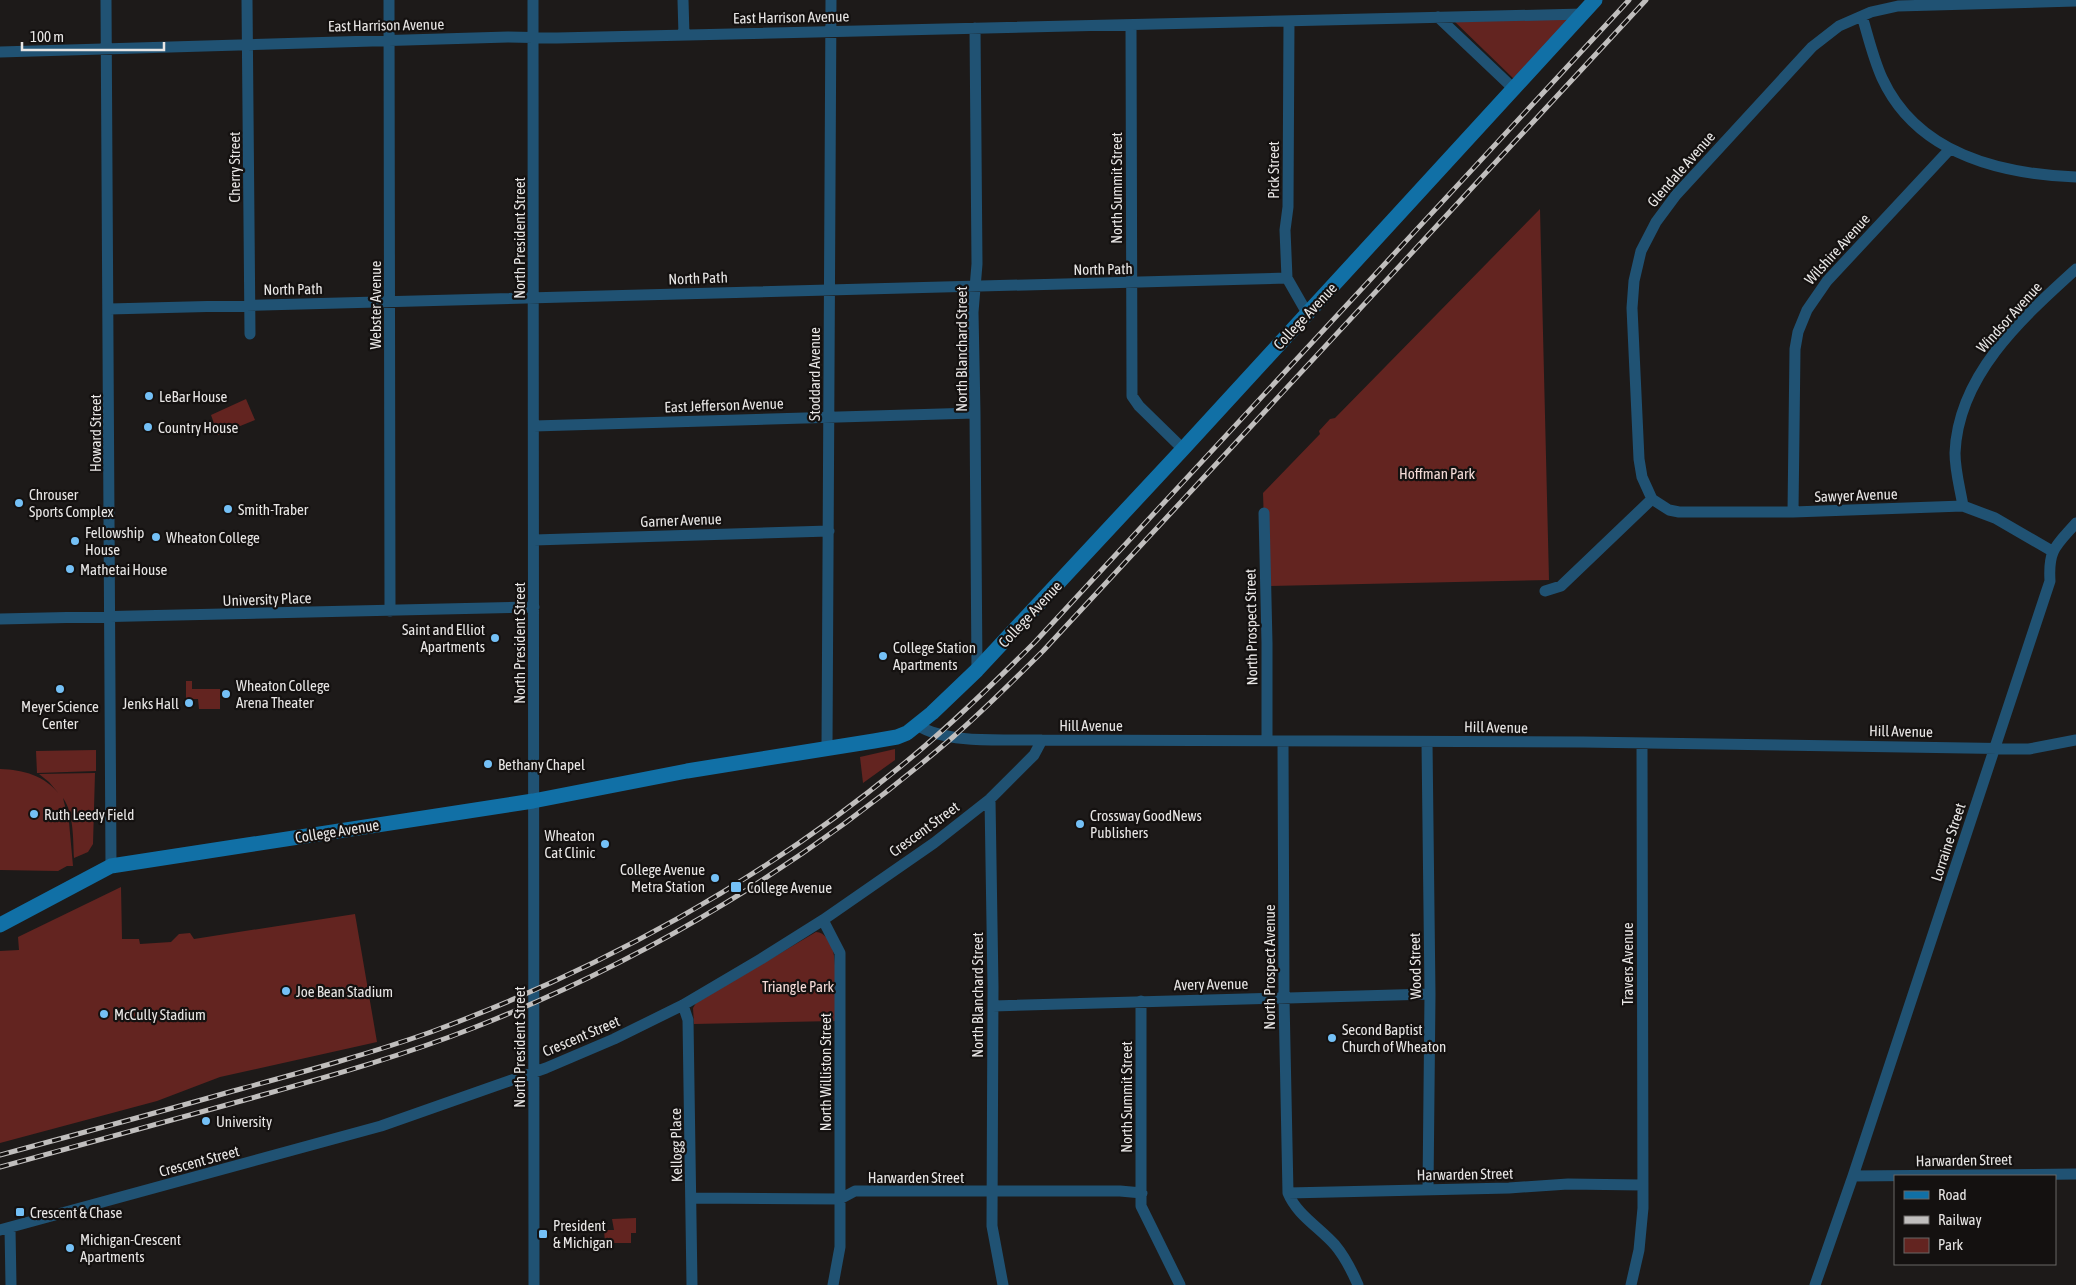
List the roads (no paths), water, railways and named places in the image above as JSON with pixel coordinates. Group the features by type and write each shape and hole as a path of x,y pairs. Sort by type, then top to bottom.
{"street":[{"name":"Howard Street","path":"106,0 111,866"},
{"name":"Cherry Street","path":"247,0 250,334"},
{"name":"Webster Avenue","path":"389,0 390,611"},
{"name":"North President Street","path":"533,0 534,1285"},
{"path":"683,0 684,35"},
{"name":"Stoddard Avenue","path":"827,747 832,0"},
{"name":"College Avenue","path":"0,924 111,866 533,801 687,770 897,737 908,733 977,670 1515,90 1596,0"},
{"name":"Glendale Avenue","path":"1652,499 1642,477 1639,458 1632,308 1637,266 1648,237 1656,222 1676,195 1812,47 1839,26 1862,16 1898,6 1982,1 2076,0"},
{"name":"East Harrison Avenue","path":"0,52 247,46 389,40 832,32 1583,14"},
{"path":"1862,16 1882,78 1894,99 1908,117 1950,149 1977,161 2027,174 2076,176"},
{"path":"1438,17 1515,90"},
{"name":"Pick Street","path":"1289,21 1288,208 1285,230 1287,278 1307,313"},
{"name":"North Summit Street","path":"1131,24 1132,396 1139,406 1183,449"},
{"name":"North Blanchard Street","path":"975,28 977,264 973,312 976,413 977,670"},
{"name":"Wilshire Avenue","path":"1793,512 1795,349 1802,319 1812,300 1827,281 1950,149"},
{"name":"Windsor Avenue","path":"1964,506 1956,470 1955,453 1959,419 1964,406 1981,372 1994,353 2043,300 2076,269"},
{"name":"North Path","path":"109,309 1287,278"},
{"name":"East Jefferson Avenue","path":"534,426 976,413"},
{"path":"1545,591 1561,586 1652,499"},
{"name":"Sawyer Avenue","path":"1652,499 1669,510 1679,512 1793,512 1964,506 1995,518 2052,551"},
{"name":"North Prospect Street","path":"1264,512 1267,740"},
{"path":"2052,551 2076,524"},
{"name":"Garner Avenue","path":"534,540 829,531"},
{"name":"Lorraine Street","path":"1815,1285 1853,1176 2050,581 2049,564 2052,551"},
{"name":"University Place","path":"0,620 534,607"},
{"name":"Hill Avenue","path":"918,725 939,734 967,738 1042,740 1267,740 2029,749 2076,740"},
{"name":"Crescent Street","path":"5,1229 340,1138 421,1113 534,1072 614,1039 683,1005 823,920 934,843 990,799 1034,755 1042,740"},
{"name":"North Prospect Avenue","path":"1284,741 1284,998 1288,1193"},
{"name":"Wood Street","path":"1427,742 1430,994 1428,1190"},
{"name":"Travers Avenue","path":"1631,1285 1642,1230 1642,744"},
{"name":"North Blanchard Street","path":"990,799 993,1006 992,1226 1003,1285"},
{"name":"North Williston Street","path":"823,920 840,952 840,1247 833,1285"},
{"name":"Avery Avenue","path":"993,1006 1430,994"},
{"name":"North Summit Street","path":"1141,1001 1141,1206 1180,1285"},
{"name":"Kellogg Place","path":"683,1005 688,1020 692,1285"},
{"name":"Harwarden Street","path":"1964,1175 2076,1174"},
{"name":"Harwarden Street","path":"1853,1176 1894,1176"},
{"name":"Harwarden Street","path":"1288,1193 1568,1184 1642,1185"},
{"name":"Harwarden Street","path":"692,1198 840,1199 856,1191 992,1192 1120,1190 1142,1193"},
{"path":"1288,1193 1293,1206 1334,1244 1346,1260 1358,1285"},
{"path":"5,1229 11,1285"}],"railway":[{"path":"0,1155 308,1070 431,1032 494,1007 617,951 677,919 793,847 848,808 936,737 1035,642 1629,0"},
{"path":"0,1167 329,1076 416,1049 473,1028 538,1001 602,971 664,938 725,903 843,825 953,737 1043,651 1646,0"}],"place":[{"name":"LeBar House","path":"149,396"},
{"name":"Country House","path":"148,427"},
{"name":"Chrouser Sports Complex","path":"19,503"},
{"name":"Smith-Traber","path":"228,509"},
{"name":"Wheaton College","path":"156,537"},
{"name":"Fellowship House","path":"75,541"},
{"name":"Mathetai House","path":"70,569"},
{"name":"Saint and Elliot Apartments","path":"495,638"},
{"name":"College Station Apartments","path":"883,656"},
{"name":"Meyer Science Center","path":"60,689"},
{"name":"Wheaton College Arena Theater","path":"226,694"},
{"name":"Jenks Hall","path":"189,703"},
{"name":"Bethany Chapel","path":"488,764"},
{"name":"Ruth Leedy Field","path":"34,814"},
{"name":"Crossway GoodNews Publishers","path":"1080,824"},
{"name":"Wheaton Cat Clinic","path":"605,844"},
{"name":"College Avenue Metra Station","path":"715,878"},
{"name":"College Avenue","path":"736,887"},
{"name":"Joe Bean Stadium","path":"286,991"},
{"name":"McCully Stadium","path":"104,1014"},
{"name":"Second Baptist Church of Wheaton","path":"1332,1038"},
{"name":"University","path":"206,1121"},
{"name":"Crescent & Chase","path":"20,1212"},
{"name":"President & Michigan","path":"543,1234"},
{"name":"Michigan-Crescent Apartments","path":"70,1248"}],"park label":[{"name":"Hoffman Park","path":"1437,473"},
{"name":"Triangle Park","path":"798,986"}]}
